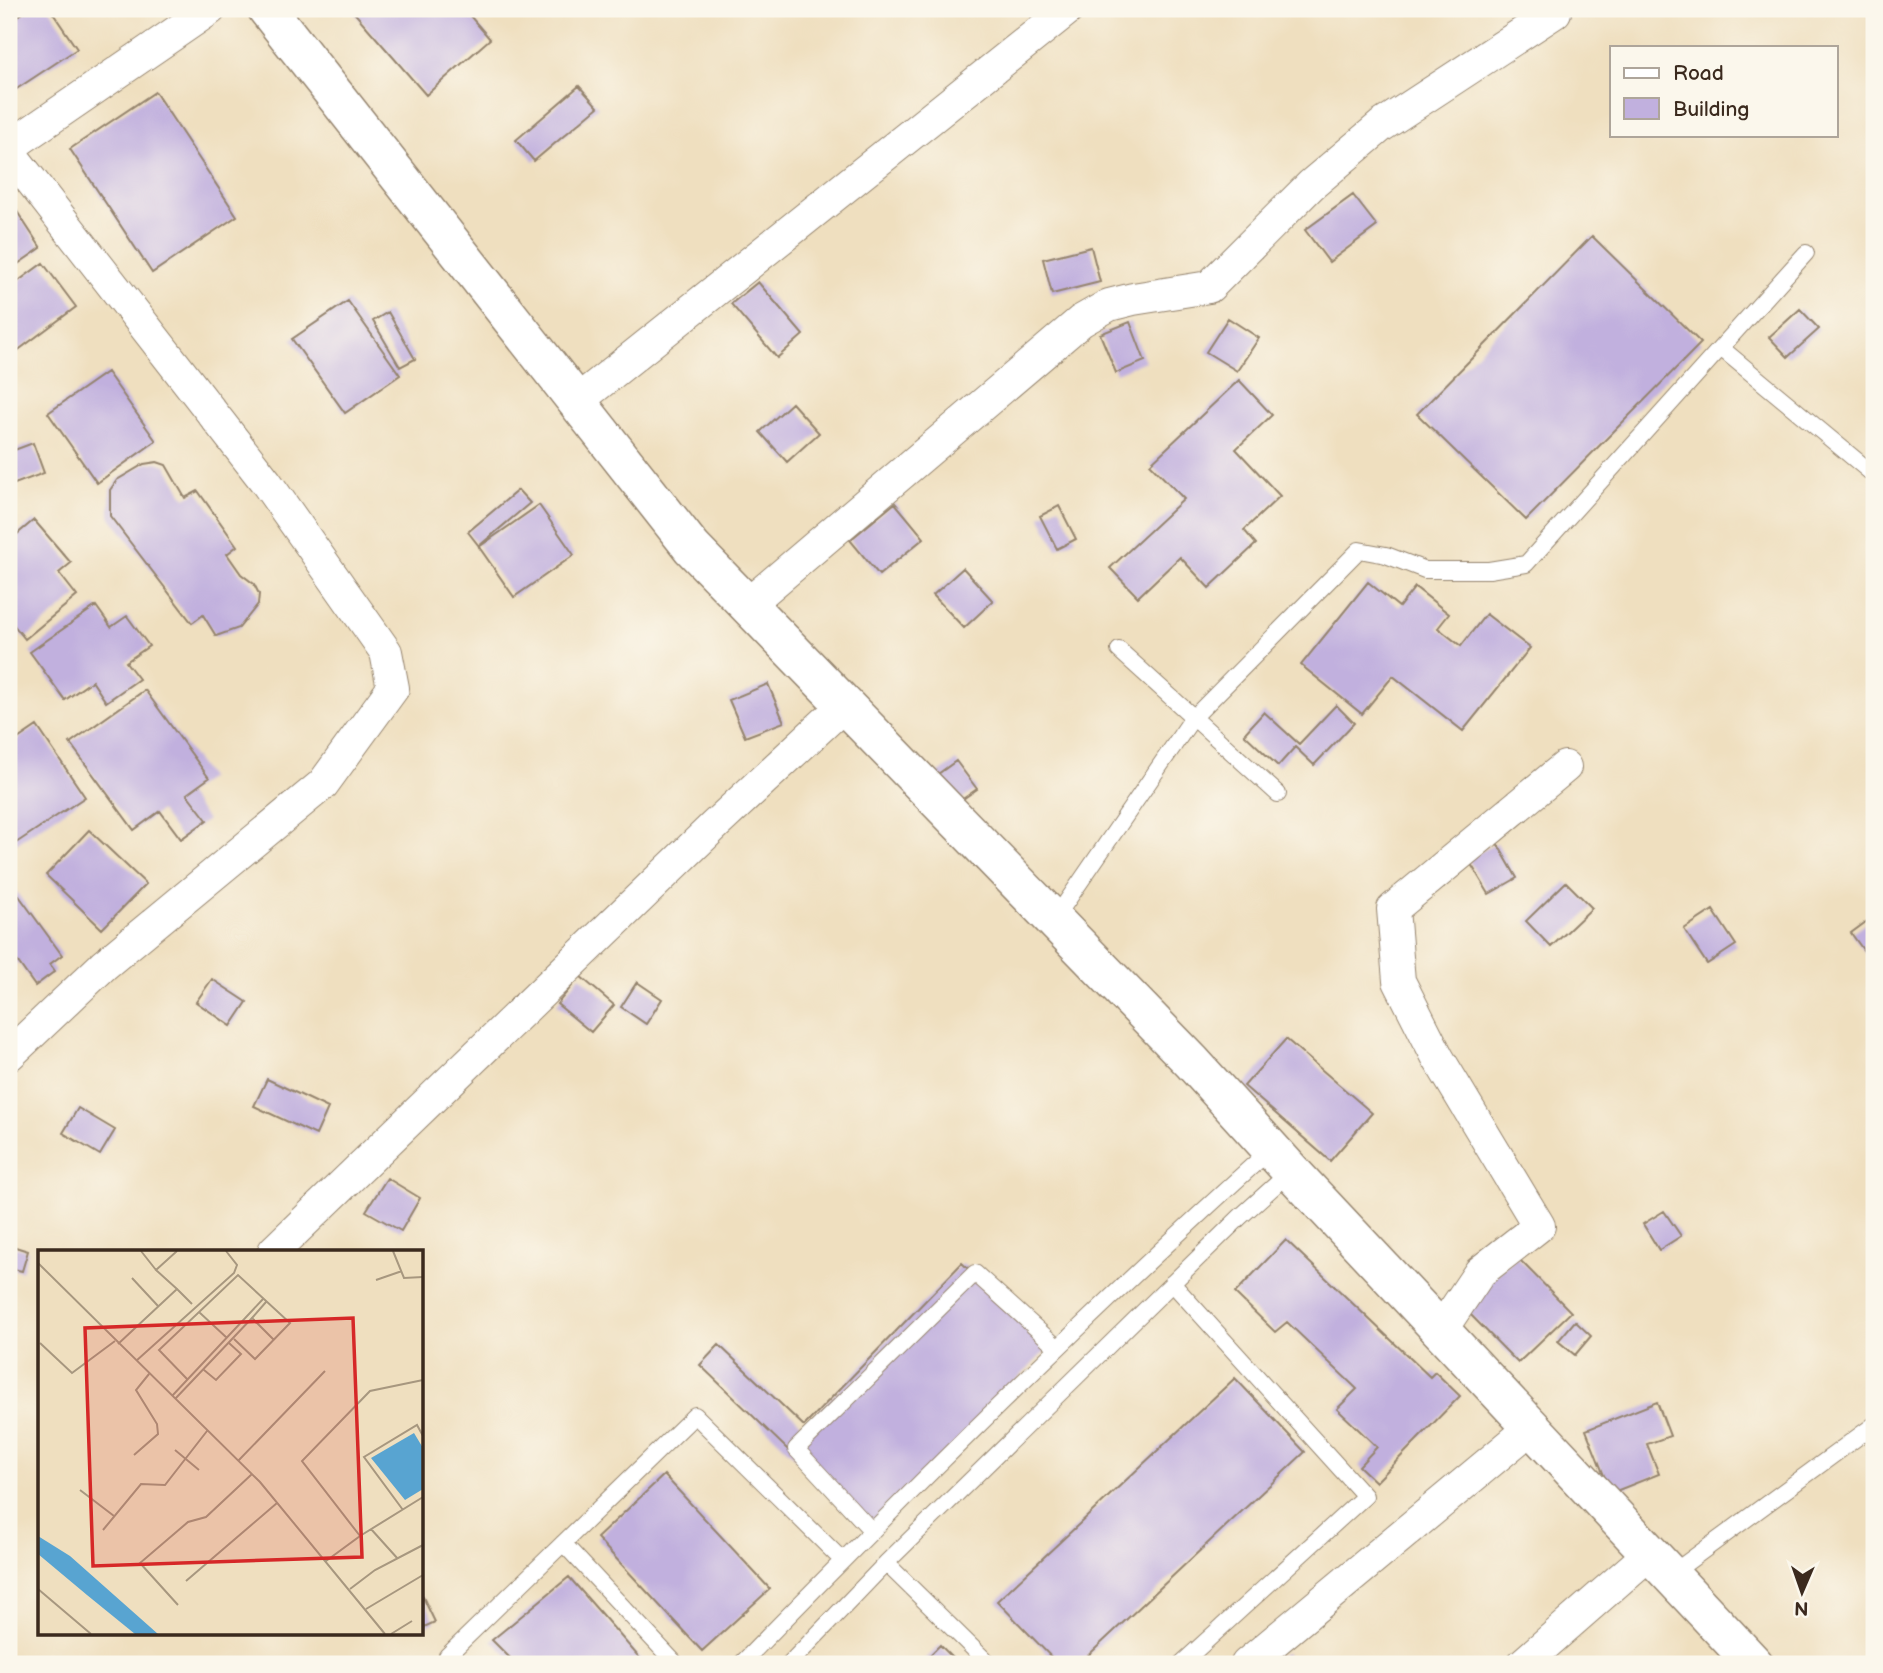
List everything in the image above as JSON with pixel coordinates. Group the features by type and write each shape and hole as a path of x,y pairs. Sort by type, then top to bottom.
{"street":[{"path":"9,1055 104,965 323,784 393,688 386,652 266,482 9,149 210,9"},
{"path":"267,9 692,548 1192,1062 1754,1664"},
{"path":"576,402 1068,9"},
{"path":"747,605 1081,321 1110,305 1209,287 1311,185 1381,126 1555,12 1552,9"},
{"path":"275,1250 714,826 844,705"},
{"path":"1441,1331 1480,1272 1539,1226 1438,1058 1399,981 1393,909 1565,767"},
{"path":"1247,1664 1532,1427"},
{"path":"1524,1664 1660,1564"}],"lane":[{"path":"1054,920 1192,719 1359,550 1386,555 1425,570 1489,570 1525,565 1806,253"},
{"path":"1721,348 1874,475"},
{"path":"1119,650 1192,719 1278,794"},
{"path":"789,1664 886,1563 1240,1217 1281,1160"},
{"path":"741,1664 842,1560 1058,1348 1281,1160"},
{"path":"873,1531 796,1449 975,1273 1058,1348"},
{"path":"1172,1283 1365,1496 1181,1664"},
{"path":"456,1664 447,1656 695,1415 842,1560"},
{"path":"1660,1564 1874,1425"},
{"path":"563,1543 676,1664"},
{"path":"886,1563 989,1664"}],"building":[{"path":"29,9 50,9 77,49 9,94 9,22"},
{"path":"351,9 464,9 490,39 426,95"},
{"path":"579,86 598,107 534,161 516,140"},
{"path":"155,92 237,216 152,273 70,149"},
{"path":"1353,195 1377,226 1329,262 1305,230"},
{"path":"16,210 41,248 9,270 9,215"},
{"path":"1592,236 1701,343 1526,520 1417,414"},
{"path":"1091,247 1100,282 1052,294 1043,259"},
{"path":"43,263 76,307 9,357 9,288"},
{"path":"758,282 803,335 777,358 731,304"},
{"path":"348,301 400,375 345,413 292,339"},
{"path":"1800,309 1819,329 1788,357 1769,337"},
{"path":"388,312 415,359 400,367 373,321"},
{"path":"1228,318 1259,338 1237,371 1206,352"},
{"path":"1130,322 1145,361 1116,373 1100,334"},
{"path":"107,372 156,441 97,483 48,413"},
{"path":"1239,380 1272,415 1236,449 1280,496 1244,530 1256,544 1209,588 1180,557 1138,597 1110,568 1184,499 1150,464"},
{"path":"792,403 819,433 787,462 760,432"},
{"path":"33,443 44,473 12,485 9,477 9,452"},
{"path":"157,462 166,465 185,498 198,491 237,546 227,554 241,574 254,584 259,594 258,604 239,628 216,636 203,615 192,623 110,516 110,490 117,480 144,464"},
{"path":"518,490 530,503 479,546 468,532"},
{"path":"895,503 924,538 879,575 850,540"},
{"path":"539,505 574,555 514,597 479,547"},
{"path":"1059,506 1076,539 1057,549 1040,516"},
{"path":"34,520 71,563 59,573 77,596 25,639 9,619 9,541"},
{"path":"963,568 993,601 964,628 933,595"},
{"path":"1368,582 1399,607 1415,587 1449,614 1438,628 1461,646 1486,614 1530,648 1463,731 1393,676 1362,714 1301,665"},
{"path":"96,606 111,627 127,616 149,646 126,662 139,679 106,702 92,681 65,700 30,652"},
{"path":"768,684 784,722 745,737 729,700"},
{"path":"145,690 209,778 187,794 207,820 181,839 160,811 134,830 70,743"},
{"path":"1336,705 1354,723 1314,765 1295,747 1278,766 1244,734 1264,712 1299,744"},
{"path":"37,726 85,797 16,843 9,833 9,745"},
{"path":"956,761 977,789 947,810 927,782"},
{"path":"89,830 146,884 102,929 46,875"},
{"path":"1497,843 1517,878 1489,894 1468,859"},
{"path":"1566,882 1592,908 1551,947 1526,921"},
{"path":"14,889 62,955 50,964 55,971 35,986 18,962 9,969 9,893"},
{"path":"1713,910 1736,945 1707,964 1684,929"},
{"path":"1874,916 1874,965 1851,933"},
{"path":"580,976 614,1005 591,1032 557,1004"},
{"path":"212,979 247,1002 231,1026 196,1002"},
{"path":"637,982 662,999 646,1024 621,1007"},
{"path":"1286,1039 1372,1113 1330,1161 1244,1086"},
{"path":"267,1079 328,1108 316,1135 254,1106"},
{"path":"78,1108 115,1130 100,1155 63,1133"},
{"path":"387,1178 420,1198 401,1231 366,1211"},
{"path":"1664,1211 1681,1236 1659,1250 1643,1224"},
{"path":"1286,1240 1430,1377 1435,1372 1460,1396 1376,1482 1359,1466 1377,1447 1337,1409 1357,1389 1287,1322 1275,1332 1235,1293"},
{"path":"9,1245 28,1251 22,1271 9,1268"},
{"path":"1516,1256 1571,1312 1518,1363 1463,1307"},
{"path":"962,1263 1049,1347 871,1530 700,1365 719,1345 804,1426"},
{"path":"1575,1321 1591,1336 1575,1355 1558,1341"},
{"path":"1235,1378 1305,1452 1079,1664 1058,1664 997,1601"},
{"path":"1657,1402 1670,1436 1647,1444 1659,1474 1611,1493 1586,1430"},
{"path":"664,1475 770,1589 702,1651 597,1538"},
{"path":"569,1577 645,1664 516,1664 492,1640"},
{"path":"424,1599 435,1622 424,1627"},
{"path":"940,1645 959,1664 921,1664"},
{"path":"1285,1653 1293,1664 1268,1664"}]}
